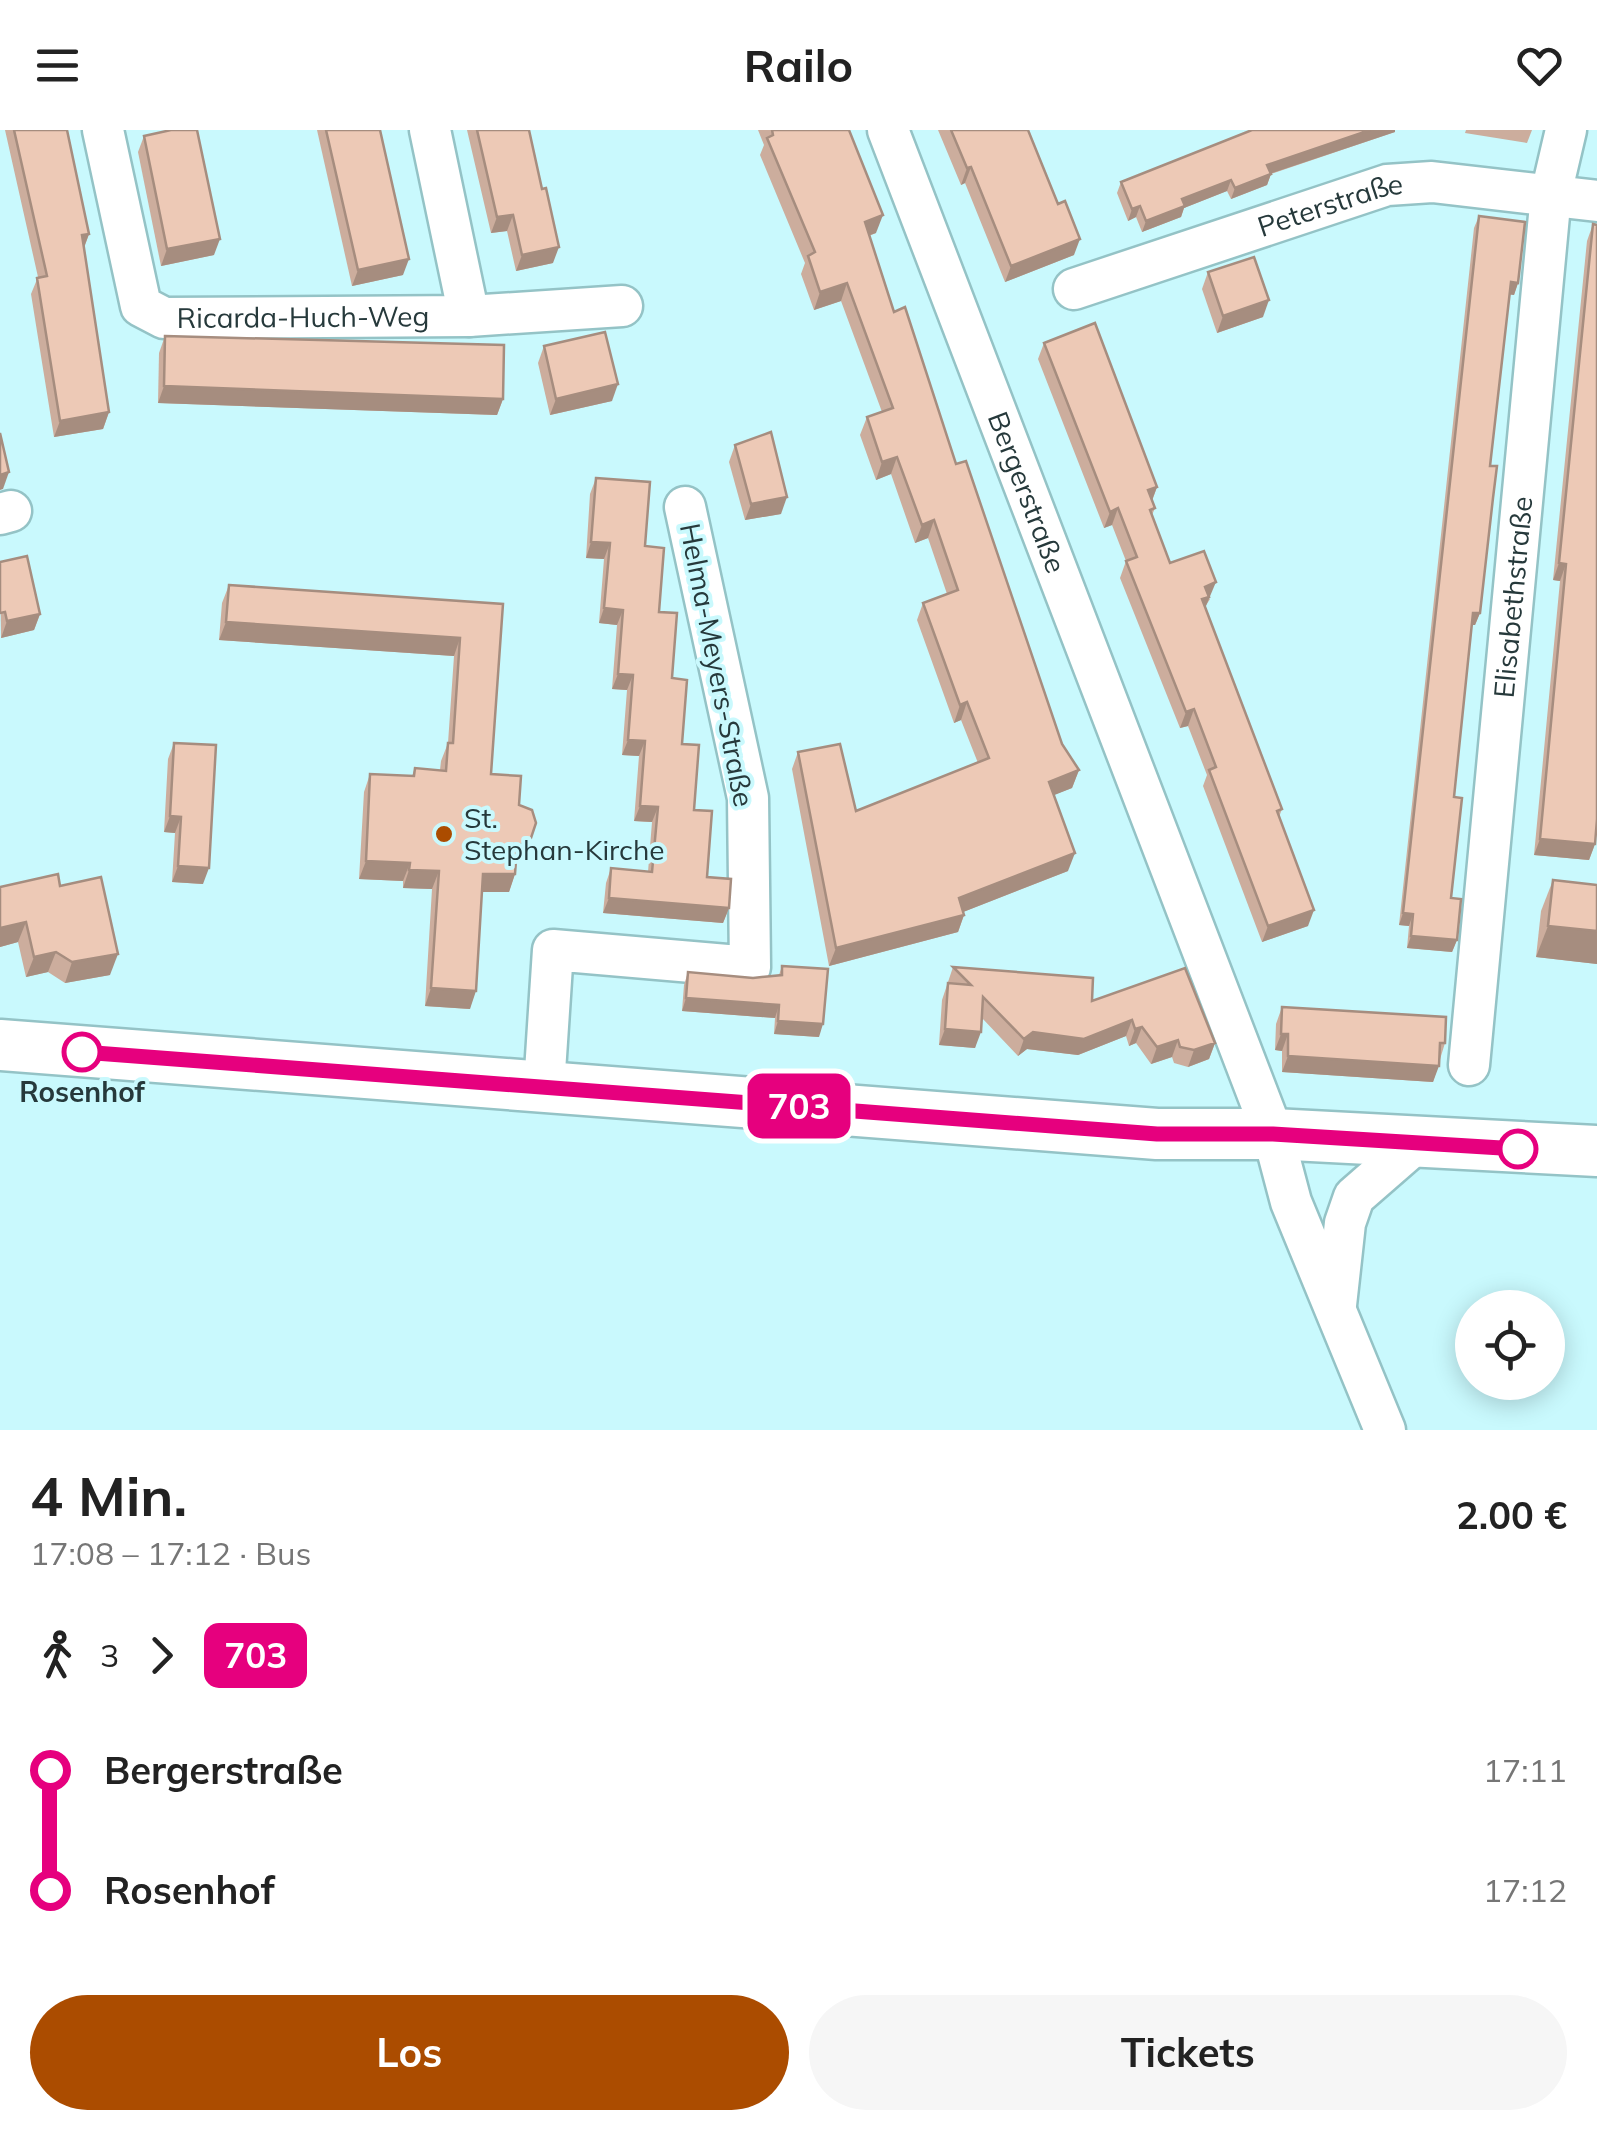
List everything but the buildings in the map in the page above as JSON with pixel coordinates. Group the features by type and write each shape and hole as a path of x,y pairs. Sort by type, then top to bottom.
{"main road":[{"path":"0,1045 1157,1134 1273,1134 1597,1151"}],"street":[{"name":"Ricarda-Huch-Weg","path":"104,130 141,306 149,314 164,318 469,316 622,306"},
{"name":"Ricarda-Huch-Weg","path":"430,130 469,316"},
{"name":"Bergerstraße","path":"888,130 1273,1134 1291,1202 1385,1430"},
{"name":"Elisabethstraße","path":"1469,1065 1551,194 1566,130"},
{"name":"Peterstraße","path":"1074,290 1388,185 1432,182 1597,201"},
{"name":"Helma-Meyers-Straße","path":"544,1087 553,950 750,967 748,798 685,508"},
{"path":"1336,1310 1345,1223 1354,1197 1416,1143"}],"bus line":[{"name":"703","path":"82,1052 1157,1134 1273,1134 1518,1149"}],"place":[{"name":"St. Stephan-Kirche","path":"444,834"},
{"name":"Rosenhof","path":"82,1052"}]}
